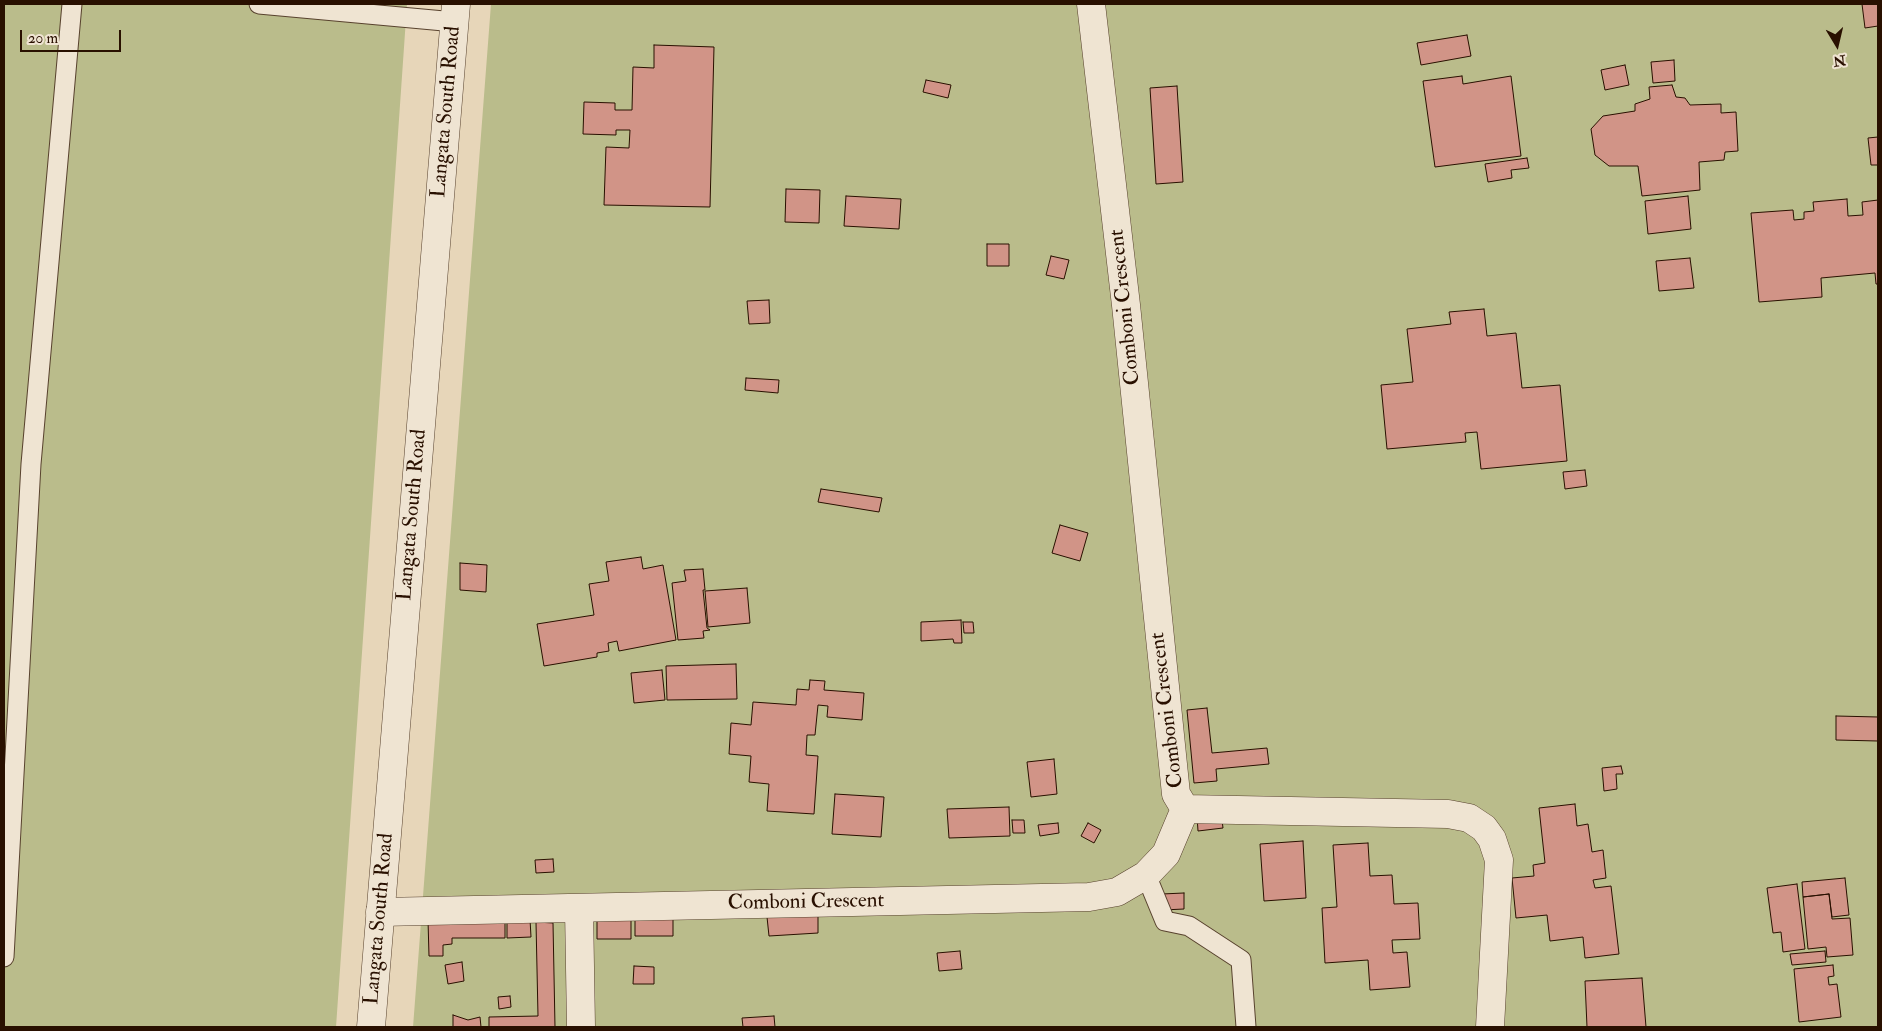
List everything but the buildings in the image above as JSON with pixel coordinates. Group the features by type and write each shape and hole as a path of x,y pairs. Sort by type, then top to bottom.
{"street":[{"name":"Comboni Crescent","path":"380,912 1089,897 1117,892 1146,875 1166,854 1185,809 1176,794 1126,305 1090,4"},
{"name":"Langata South Road","path":"371,1027 456,13"},
{"path":"1185,809 1448,814 1469,818 1484,828 1492,839 1499,860 1490,1027"},
{"path":"579,908 581,1027"}],"lane":[{"path":"4,957 31,464 72,4"},
{"path":"259,4 456,13"},
{"path":"1146,875 1165,921 1189,926 1241,960 1246,1027"}],"green space":[{"path":"4,4 407,4 336,1027 4,1027"},
{"path":"491,4 1878,4 1878,1027 413,1027"}]}
